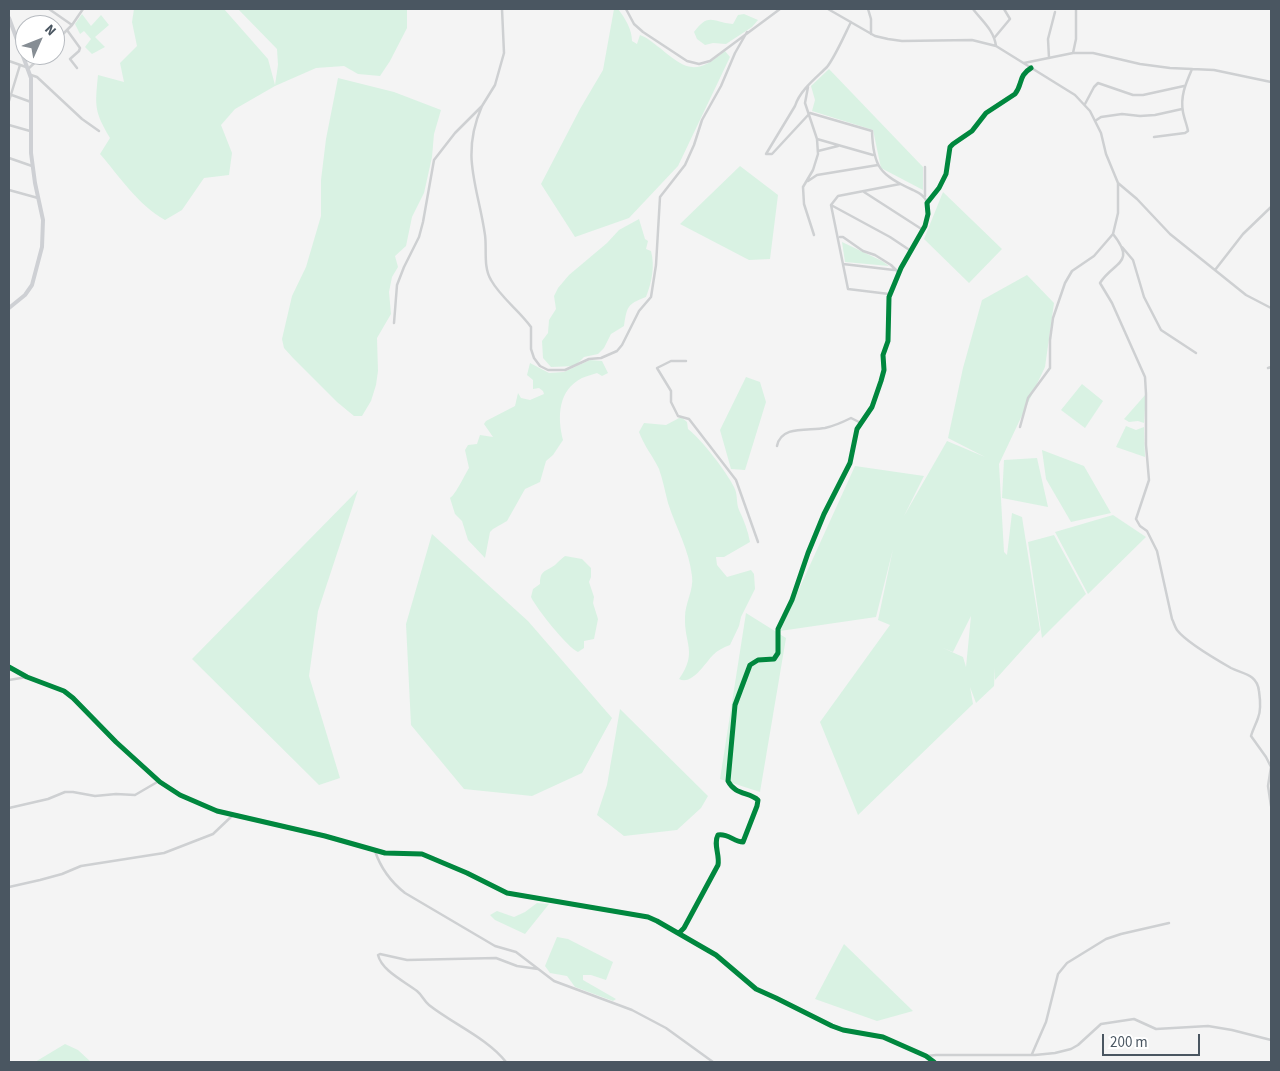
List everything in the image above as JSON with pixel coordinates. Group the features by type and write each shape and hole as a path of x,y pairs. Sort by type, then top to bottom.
{"street":[{"path":"49,9 72,25"},
{"path":"78,68 70,59 80,48 67,30 83,9"},
{"path":"502,9 504,53 502,64 495,86 482,106 476,120 471,151 471,167 486,236 487,272 499,293 531,327 530,349 540,366 548,370 565,370 589,359 602,358 617,351 639,311 651,297 656,265 660,197 685,165 702,120 747,32"},
{"path":"626,9 634,24 643,32 692,63 706,63 780,9"},
{"path":"828,9 871,34 902,41 972,40 996,46 1067,88 1084,105 1095,120 1118,183 1118,213 1112,234 1094,256 1072,271 1065,283 1053,318 1050,340 1050,368 1028,398 1020,427"},
{"path":"868,9 871,19 871,34"},
{"path":"973,9 995,38 996,46"},
{"path":"995,38 1010,19 1004,9"},
{"path":"1073,53 1076,39 1076,9"},
{"path":"1049,58 1048,39 1056,12"},
{"path":"9,18 30,74 32,166 43,220 42,247 32,285 25,295 9,308"},
{"path":"810,113 772,154 766,154 798,98 827,66 851,22"},
{"path":"1024,63 1073,53 1093,52 1140,64 1222,71 1271,82"},
{"path":"9,101 20,65"},
{"path":"22,65 27,68"},
{"path":"27,68 30,65"},
{"path":"927,202 939,188 946,174 950,147 972,131 986,113 1015,94 1022,76 1031,68"},
{"path":"1154,137 1187,132 1188,129 1182,109 1184,86 1192,69"},
{"path":"30,74 37,77 82,119 99,131"},
{"path":"1084,105 1094,87 1098,84 1133,95 1143,95 1184,86"},
{"path":"808,86 805,102 810,113 818,152 813,170 803,187 804,204 814,235"},
{"path":"10,94 31,102"},
{"path":"394,322 397,285 424,222 434,160 482,106"},
{"path":"1095,120 1101,117 1122,114 1155,115 1182,109"},
{"path":"810,113 872,131 874,156 883,172 900,184 924,196"},
{"path":"9,125 30,131"},
{"path":"817,140 874,156"},
{"path":"818,152 840,146"},
{"path":"9,158 32,166"},
{"path":"806,182 816,175 878,164"},
{"path":"679,933 684,928 718,865 719,858 716,844 718,835 725,834 739,842 743,842 757,806 758,800 756,797 746,795 734,789 728,781 736,706 750,665 758,660 774,659 778,653 778,629 792,600 824,514 850,463 856,434 872,407 884,370 883,355 888,341 890,294 899,273 923,230 928,214 927,202 924,196 925,166"},
{"path":"1118,183 1138,199 1170,234 1246,296 1271,308"},
{"path":"890,294 848,289 831,205 838,196 900,184"},
{"path":"9,190 38,198"},
{"path":"862,191 923,230"},
{"path":"831,205 890,237 911,251"},
{"path":"1215,270 1243,234 1271,207"},
{"path":"1112,234 1132,260 1144,297 1161,330 1196,353"},
{"path":"840,238 843,237 863,251 875,255 891,265 894,270"},
{"path":"1121,246 1123,253 1119,265 1100,283 1112,304 1145,377 1148,480 1136,519 1140,526 1147,531 1157,551 1172,619 1177,630 1197,646 1234,669 1251,676 1257,684 1259,691 1259,716 1251,736 1271,767 1268,786 1271,806"},
{"path":"843,264 894,270 899,273"},
{"path":"686,361 671,362 658,368 671,391 671,402 678,416 689,419 736,480 758,542"},
{"path":"776,446 787,431 826,428 851,418 861,423"},
{"path":"9,667 27,678 64,691 159,781 180,796 217,811 325,836 375,850 394,854 422,854 468,873 507,893 648,917 716,955 756,989 832,1026 843,1030 883,1037 926,1056 934,1062"},
{"path":"9,680 27,678"},
{"path":"9,808 66,792 100,796 113,794 135,795 159,781"},
{"path":"9,887 48,878 81,866 164,853 213,834 232,815"},
{"path":"375,850 379,862 393,883 405,893 495,946 516,952 554,981 632,1010 666,1028 714,1062"},
{"path":"1032,1054 1046,1022 1058,974 1067,963 1106,939 1169,924"},
{"path":"506,1062 500,1055 466,1029 429,1006 417,991 392,974 378,958 378,955 407,960 496,958 517,966 540,970"},
{"path":"926,1056 1032,1054 1071,1049 1101,1024 1134,1020 1156,1029 1208,1026 1271,1040"}],"green space":[{"path":"134,9 224,9 268,59 275,85 278,65 277,49 238,9 407,9 407,28 380,76 358,74 344,66 316,68 275,86 235,109 221,125 232,153 229,175 204,178 182,210 165,220 138,199 100,154 110,138 98,114 96,94 98,75 124,82 120,63 137,46 132,22"},
{"path":"614,9 618,9 626,20 631,32 632,41 637,44 640,35 643,36 685,66 692,67 707,64 725,51 730,57 678,166 629,218 575,237 541,184 580,109 603,70"},
{"path":"82,14 91,26 101,15 109,25 95,37 105,47 92,54 85,47 91,39 84,31 80,34 75,24"},
{"path":"744,14 758,20 752,27 726,44 713,43 705,45 697,39 694,32 703,22 711,20 733,24 738,15"},
{"path":"829,69 923,167 923,190 881,168 873,130 812,111 815,100 811,86"},
{"path":"338,78 394,92 441,110 434,134 432,157 424,193 412,217 406,246 395,256 398,267 392,277 389,292 391,314 377,338 378,371 376,385 371,401 362,416 354,416 337,402 284,348 282,339 292,296 306,267 321,216 321,180 326,139"},
{"path":"740,166 778,195 770,259 749,260 680,224"},
{"path":"943,192 1002,249 969,283 924,239"},
{"path":"639,219 645,239 648,241 646,249 651,251 653,262 651,280 646,297 631,304 627,310 624,326 611,334 604,348 598,354 584,357 575,366 551,367 543,358 542,341 548,333 549,320 556,309 554,296 558,288 569,275 607,243 619,230"},
{"path":"842,242 882,261 889,266 845,262"},
{"path":"1027,275 1054,303 1045,367 999,464 1004,552 1007,555 1012,513 1022,517 1040,630 995,680 995,668 994,686 976,703 970,687 973,704 858,815 820,722 890,625 878,620 893,549 876,617 780,631 855,466 924,476 904,516 947,441 985,457 948,438 963,368 982,300","holes":["971,616 966,667 963,657 943,648 953,652"]},
{"path":"590,360 602,361 608,373 602,376 597,373 584,377 574,383 568,390 561,405 560,413 563,440 553,455 546,461 540,482 525,489 507,521 490,532 485,558 468,540 462,521 455,514 450,498 469,468 465,450 468,445 477,444 480,435 493,437 484,424 486,421 515,406 518,393 521,398 530,400 544,394 539,388 533,389 533,380 527,375 530,363 549,373 564,372"},
{"path":"746,377 760,382 766,402 745,470 731,469 720,430"},
{"path":"1082,384 1103,401 1085,428 1061,410"},
{"path":"1146,394 1144,423 1138,421 1129,422 1124,419"},
{"path":"681,417 687,422 688,429 707,448 730,480 735,490 738,507 750,542 724,557 716,557 717,565 727,577 751,570 754,574 755,589 730,645 715,653 693,677 684,680 679,679 685,670 689,655 685,617 692,586 692,576 685,548 668,503 659,469 639,432 644,423 666,425"},
{"path":"1126,426 1136,430 1144,427 1145,457 1116,447"},
{"path":"1042,450 1084,466 1111,513 1071,522 1046,479"},
{"path":"1037,458 1048,507 1002,498 1004,460"},
{"path":"358,490 318,611 309,676 340,778 319,785 192,659"},
{"path":"1113,515 1146,537 1088,594 1055,532"},
{"path":"432,534 528,621 612,718 582,773 532,796 464,789 411,725 406,624"},
{"path":"1054,535 1086,594 1042,638 1028,542"},
{"path":"565,556 582,559 591,568 589,582 598,619 594,639 584,641 584,648 578,652 553,627 531,597 533,589 540,584 542,574"},
{"path":"746,613 786,638 760,792 720,779"},
{"path":"620,709 708,796 701,808 677,830 624,836 597,815 607,785"},
{"path":"537,903 549,904 525,934 495,920 490,915 497,911 514,917"},
{"path":"557,937 568,939 613,962 606,980 591,975 583,975 583,980 616,999 613,1001 575,987 567,976 550,973 545,966"},
{"path":"844,944 913,1011 877,1021 815,999"},
{"path":"65,1044 78,1050 91,1062 35,1062"}],"cycle path":[{"path":"679,933 684,928 718,865 716,842 718,835 725,835 743,842 757,806 758,800 734,789 728,781 735,705 750,665 758,660 774,659 778,653 778,629 792,600 824,514 850,463 857,429 872,407 881,381 884,370 883,355 888,341 889,297 901,268 925,226 928,214 927,203 939,188 946,174 950,147 972,131 986,113 1015,94 1022,77 1031,68"},
{"path":"9,667 27,677 64,691 160,782 180,795 217,811 325,836 385,853 422,854 507,893 648,917 716,955 756,989 832,1026 843,1030 883,1037 926,1056 934,1062"}]}
